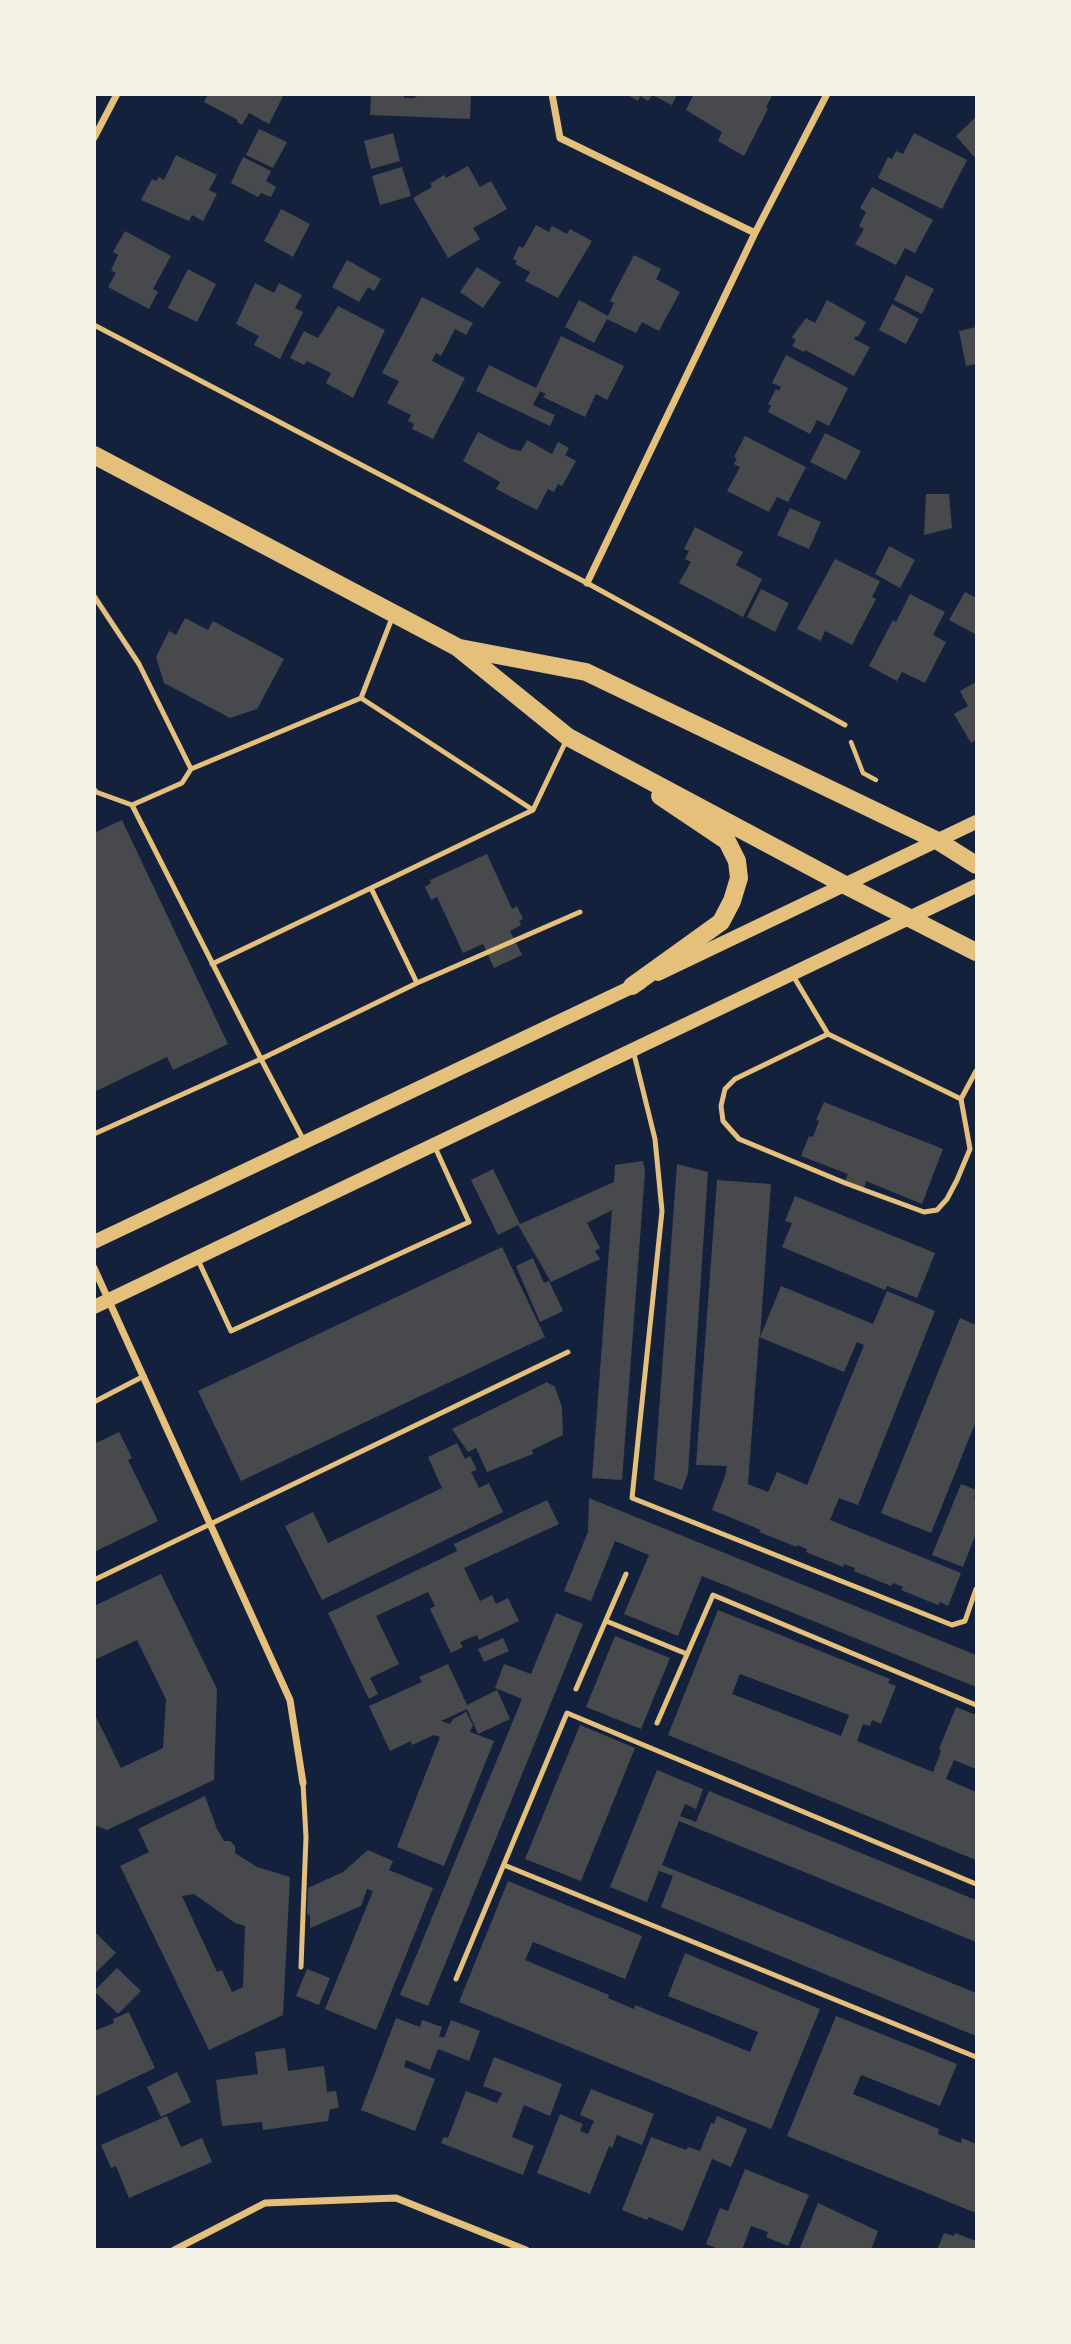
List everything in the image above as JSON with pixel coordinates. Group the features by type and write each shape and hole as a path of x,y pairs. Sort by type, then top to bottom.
{"main road":[{"path":"94,455 457,647 568,737 845,885 976,951"},
{"path":"457,647 586,673 938,841 976,865"},
{"path":"606,757 727,841 737,861 739,878 722,922 632,986"},
{"path":"94,1242 976,822"},
{"path":"94,1307 976,886"}],"street":[{"path":"94,138 117,94"},
{"path":"552,94 560,138 755,233"},
{"path":"587,583 755,233 827,94"},
{"path":"94,1268 290,1700 303,1783"},
{"path":"174,2249 265,2203 396,2198 526,2249"}],"lane":[{"path":"94,325 587,583 845,725"},
{"path":"94,596 139,664 191,769"},
{"path":"132,805 182,783 191,769 361,698 394,614"},
{"path":"361,698 533,810"},
{"path":"212,964 533,810 568,737"},
{"path":"94,789 132,805 305,1142"},
{"path":"371,888 417,983"},
{"path":"94,1134 261,1059 417,983 580,912"},
{"path":"792,974 828,1034 961,1099"},
{"path":"828,1034 735,1079 725,1089 721,1106 723,1121 738,1139 923,1212 937,1210 947,1199 970,1149 961,1099 976,1071"},
{"path":"633,1050 655,1139 662,1211 632,1498 952,1625 965,1620 976,1590"},
{"path":"197,1258 231,1331 469,1222 434,1145"},
{"path":"94,1580 568,1352"},
{"path":"94,1402 144,1376"},
{"path":"576,1689 626,1574"},
{"path":"657,1723 713,1595 976,1705"},
{"path":"606,1621 687,1654"},
{"path":"456,1979 567,1713 976,1884"},
{"path":"301,1967 306,1837 303,1783"},
{"path":"504,1865 976,2057"}],"path":[{"path":"845,725 863,773 884,784"}],"building":[{"path":"208,94 284,94 269,124 249,113 242,125 238,120 204,102"},
{"path":"371,94 404,94 404,98 414,98 419,94 471,94 470,119 370,115"},
{"path":"626,94 677,94 672,105 652,95 648,101 640,96 638,101"},
{"path":"694,94 773,94 744,156 718,141 722,132 686,110"},
{"path":"976,117 976,159 956,136"},
{"path":"259,129 287,142 273,168 246,155"},
{"path":"393,133 400,161 371,169 364,141"},
{"path":"914,133 967,160 942,209 878,178 888,157 892,159 896,151 903,154"},
{"path":"176,155 217,175 209,190 217,194 203,221 192,215 189,221 141,200 152,179 156,181 159,177 164,180"},
{"path":"243,157 271,171 266,181 276,187 271,197 261,193 258,197 231,183"},
{"path":"468,166 480,187 491,181 507,209 473,228 480,239 448,258 413,198 432,187 430,184 444,175 446,178"},
{"path":"402,167 411,196 380,205 372,176"},
{"path":"872,187 933,220 915,253 905,248 896,265 855,244 864,229 859,226 866,212 860,208"},
{"path":"281,209 310,224 293,257 264,241"},
{"path":"536,225 549,232 552,226 567,234 570,229 592,241 558,298 525,281 530,272 515,264 517,261 513,259 519,246 523,248"},
{"path":"125,231 171,256 153,289 158,292 149,309 108,287 116,273 111,270 118,255 113,252"},
{"path":"634,255 661,269 656,279 680,292 659,331 642,322 636,333 607,319 594,343 565,327 579,300 608,316 614,303 610,301"},
{"path":"347,260 381,279 374,291 368,287 359,302 332,287"},
{"path":"477,267 501,282 483,308 460,292"},
{"path":"188,269 216,284 197,322 168,308"},
{"path":"906,275 934,289 922,314 894,300"},
{"path":"255,283 274,293 279,283 302,295 295,308 303,312 280,359 254,345 259,336 236,324"},
{"path":"422,297 473,323 466,335 455,329 441,356 436,353 432,361 465,378 433,439 412,429 414,424 408,421 411,415 387,403 399,381 382,373"},
{"path":"827,300 866,322 858,337 854,339 870,347 854,376 792,346 796,340 792,337 806,318 815,323"},
{"path":"892,304 919,319 906,344 879,330"},
{"path":"338,306 385,330 353,398 326,383 331,373 307,361 304,365 290,358 304,331 318,338"},
{"path":"976,327 976,364 966,366 959,331"},
{"path":"561,336 624,366 607,400 596,394 585,417 543,397 546,394 540,391 533,405 555,415 550,426 476,391 489,365 536,388"},
{"path":"786,355 848,388 829,426 817,420 810,434 768,412 771,406 768,404 776,389 779,391 781,387 772,383"},
{"path":"478,432 511,449 521,451 527,440 552,454 558,442 569,448 565,455 576,461 562,486 558,484 554,492 548,489 537,510 496,489 500,482 463,461"},
{"path":"825,433 861,451 846,480 810,462"},
{"path":"745,436 806,467 788,502 777,497 769,512 727,491 740,467 734,464 737,458 734,457"},
{"path":"926,494 949,494 952,528 924,535"},
{"path":"790,508 821,522 809,549 777,535"},
{"path":"695,527 743,552 736,565 762,579 743,617 679,583 691,562 685,559 689,551 684,549"},
{"path":"889,546 915,560 900,588 875,574"},
{"path":"835,559 880,581 872,597 876,599 852,645 825,631 821,641 797,629"},
{"path":"761,589 789,603 775,632 747,617"},
{"path":"965,592 976,598 975,634 949,620"},
{"path":"910,594 945,612 933,635 946,642 925,683 902,672 897,681 869,666"},
{"path":"185,618 208,630 213,621 284,659 257,709 230,718 164,683 156,657 169,631 176,635"},
{"path":"976,682 976,740 971,743 954,714 968,706 960,691"},
{"path":"122,820 228,1044 173,1070 167,1057 94,1092 94,833"},
{"path":"487,854 512,909 517,906 523,919 519,921 521,925 510,931 522,955 494,968 483,944 463,953 437,897 431,900 425,887 431,883 430,880"},
{"path":"824,1102 943,1149 922,1204 866,1181 864,1188 845,1181 848,1174 801,1156 809,1136 813,1137 819,1121 816,1120"},
{"path":"643,1161 645,1171 622,1480 592,1478 612,1210 587,1223 600,1248 595,1251 600,1259 551,1282 518,1225 614,1182 615,1165"},
{"path":"677,1164 708,1172 688,1473 682,1490 654,1480"},
{"path":"493,1169 520,1224 498,1235 471,1180"},
{"path":"717,1180 771,1184 760,1337 781,1286 873,1324 887,1291 935,1311 858,1505 839,1498 830,1520 961,1573 948,1606 940,1602 938,1605 901,1590 903,1587 893,1583 891,1586 854,1571 855,1568 844,1564 843,1567 806,1552 807,1549 759,1532 761,1530 712,1510 727,1466 696,1465","holes":["759,1337 844,1372 857,1342 864,1345 807,1485 777,1472 768,1492 748,1484"]},
{"path":"795,1196 935,1253 917,1298 887,1286 885,1290 782,1247 792,1223 785,1221"},
{"path":"502,1247 545,1337 241,1481 198,1391"},
{"path":"533,1258 544,1283 549,1281 563,1311 540,1322 516,1266"},
{"path":"960,1318 976,1325 976,1421 931,1533 881,1513"},
{"path":"547,1382 555,1387 562,1407 563,1435 532,1450 533,1454 487,1472 476,1448 468,1452 452,1429"},
{"path":"119,1432 132,1458 128,1460 158,1521 94,1552 94,1444"},
{"path":"457,1443 465,1459 470,1456 477,1470 471,1472 479,1488 489,1483 503,1512 322,1600 285,1526 313,1512 328,1543 442,1488 428,1457"},
{"path":"961,1484 976,1490 976,1533 963,1567 932,1555"},
{"path":"589,1498 976,1655 976,1687 702,1576 678,1636 624,1614 649,1555 615,1541 591,1601 564,1591 588,1532"},
{"path":"547,1500 559,1524 464,1568 480,1601 492,1595 496,1604 508,1598 519,1621 479,1640 477,1635 460,1642 463,1647 451,1653 430,1609 435,1606 428,1592 376,1616 399,1664 370,1678 378,1694 369,1699 328,1613 457,1551 454,1544"},
{"path":"161,1574 217,1689 214,1780 107,1830 94,1825 94,1713 121,1768 163,1748 166,1699 137,1640 94,1660 94,1606"},
{"path":"718,1610 890,1679 888,1683 896,1686 881,1724 872,1720 870,1726 863,1724 857,1741 933,1772 956,1707 976,1715 976,1769 954,1760 946,1779 976,1792 976,1860 668,1735","holes":["740,1674 849,1715 841,1736 732,1694"]},
{"path":"556,1613 583,1624 428,2006 400,1995 522,1699 495,1688 504,1664 531,1674"},
{"path":"615,1636 670,1658 641,1729 586,1707"},
{"path":"503,1638 509,1651 484,1662 478,1649"},
{"path":"448,1664 467,1705 497,1690 510,1719 478,1734 467,1709 441,1721 450,1724 453,1719 466,1712 473,1725 470,1732 494,1741 444,1866 397,1847 440,1737 434,1735 412,1745 411,1741 390,1751 369,1706 422,1682 419,1677"},
{"path":"580,1725 635,1748 581,1881 525,1859"},
{"path":"657,1770 703,1789 696,1809 685,1804 680,1816 696,1822 709,1791 976,1900 976,1942 679,1821 662,1865 976,1993 976,2036 661,1907 673,1876 659,1871 647,1902 610,1887"},
{"path":"205,1796 217,1829 224,1841 230,1841 235,1846 235,1853 257,1867 290,1877 283,2015 209,2050 120,1866 149,1852 138,1829","holes":["194,1894 235,1923 245,1926 243,1987 232,1992 222,1970 217,1972 182,1896"]},
{"path":"368,1850 393,1861 389,1870 433,1888 376,2030 325,2009 373,1891 367,1889 361,1906 310,1928 310,1915 307,1914 308,1888 343,1872"},
{"path":"508,1881 642,1936 625,1979 533,1942 525,1960 609,1995 608,1998 634,2009 635,2005 750,2052 758,2032 668,1996 685,1953 820,2009 771,2129 459,2002"},
{"path":"94,1931 116,1953 94,1974"},
{"path":"117,1968 141,1991 118,2014 94,1991"},
{"path":"307,1969 330,1978 319,2005 296,1996"},
{"path":"129,2012 155,2068 94,2097 94,2031 114,2023 113,2019"},
{"path":"836,2016 957,2064 940,2106 861,2075 853,2094 939,2129 938,2134 961,2143 962,2138 976,2144 976,2213 787,2136"},
{"path":"396,2018 420,2027 422,2020 442,2027 439,2036 444,2038 451,2020 480,2031 469,2061 438,2049 430,2070 406,2060 404,2067 435,2079 415,2131 361,2110"},
{"path":"285,2048 288,2071 324,2066 327,2092 336,2091 339,2108 330,2109 328,2121 263,2130 262,2122 222,2126 216,2080 258,2074 255,2052"},
{"path":"494,2057 562,2084 550,2116 524,2105 512,2137 534,2146 523,2175 441,2143 444,2137 448,2138 466,2091 497,2103 502,2093 483,2086"},
{"path":"177,2072 191,2102 161,2117 147,2087"},
{"path":"591,2089 654,2114 642,2145 617,2135 612,2148 609,2146 590,2194 537,2173 560,2114 583,2124 580,2131 588,2134 594,2121 580,2115"},
{"path":"167,2116 181,2147 202,2138 212,2162 129,2198 116,2166 111,2168 101,2145"},
{"path":"717,2116 747,2129 731,2167 712,2159 683,2231 649,2217 647,2220 622,2210 651,2137 686,2150 688,2147 700,2151 711,2123 714,2124"},
{"path":"745,2169 809,2195 788,2246 766,2237 768,2232 751,2226 742,2250 721,2250 706,2244 720,2208 728,2211"},
{"path":"818,2203 878,2231 871,2250 799,2250"},
{"path":"944,2233 954,2236 955,2233 976,2241 976,2250 937,2250"}]}
